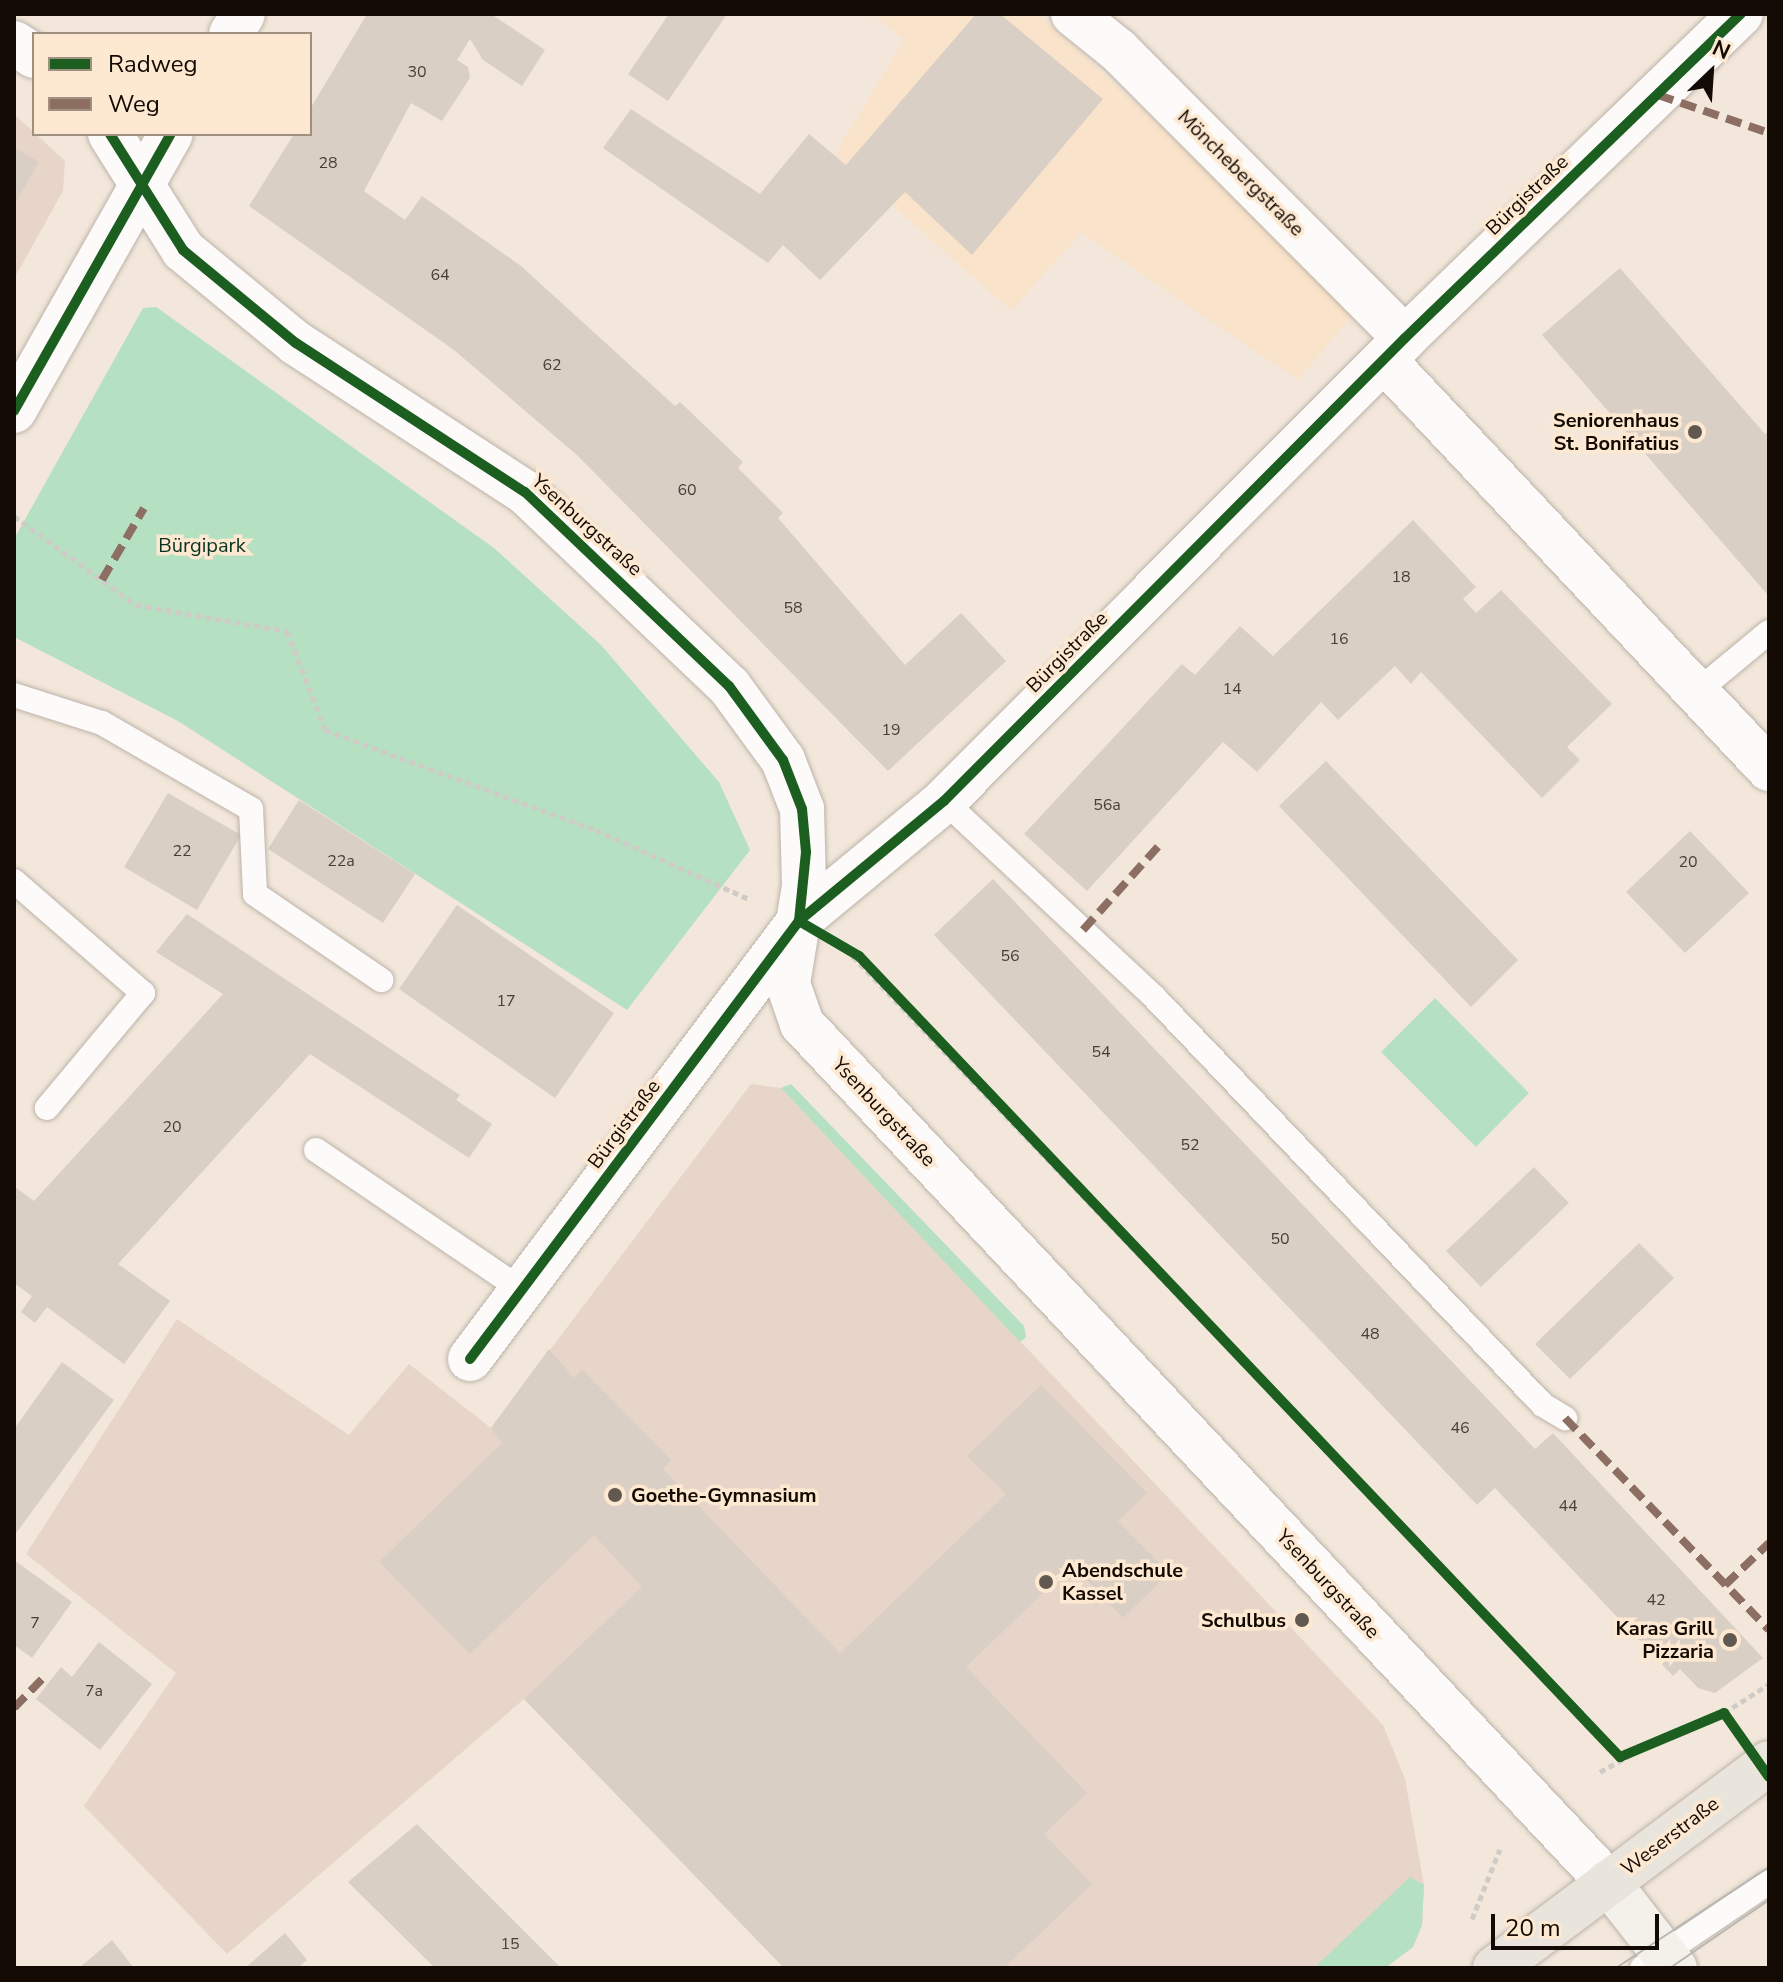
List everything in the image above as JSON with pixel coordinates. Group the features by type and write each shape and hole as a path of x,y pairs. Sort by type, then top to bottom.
{"main road":[{"name":"Weserstraße","path":"1495,1968 1769,1763"},
{"name":"Ysenburgstraße","path":"1608,1882 1660,1963"}],"street":[{"path":"232,32 243,14"},
{"name":"Mönchebergstraße","path":"1073,14 1119,51 1394,349"},
{"name":"Bürgistraße","path":"470,1359 799,921 944,801 1394,349 1741,14"},
{"path":"14,43 32,55"},
{"name":"Ysenburgstraße","path":"111,136 183,250 296,343 525,492 729,686 783,760 802,809 806,852 788,984 802,1024 1608,1882"},
{"path":"14,411 170,136"},
{"path":"1394,349 1694,694 1769,769"}],"lane":[{"path":"1694,694 1769,632"},
{"path":"14,695 102,723 251,809 255,894 381,980"},
{"path":"944,801 1155,998 1543,1405 1565,1418"},
{"path":"14,881 143,993 47,1108"},
{"path":"316,1150 522,1290"},
{"path":"1660,1963 1769,1882"}],"path":[{"path":"14,516 136,605 287,631 325,730 596,830 799,921 859,956 1620,1757"},
{"path":"1600,1772 1620,1757 1724,1713 1769,1684"},
{"path":"1724,1713 1733,1725"},
{"path":"1472,1921 1500,1849"}],"shaded area":[{"path":"873,14 1039,14 1357,309 1298,380 1081,233 1011,311 835,154 904,40"},
{"path":"14,114 32,131 32,136 38,136 65,161 63,191 14,279"},
{"name":"Goethe-Gymnasium","path":"751,1084 781,1088 1383,1725 1405,1779 1424,1885 1422,1925 1413,1947 1385,1968 784,1968 524,1699 227,1954 84,1806 176,1673 26,1554 177,1319 349,1435 409,1364 491,1428"}],"green space":[{"name":"Bürgipark","path":"156,307 494,548 601,645 719,782 750,850 627,1010 178,721 14,637 14,539 143,308"},
{"path":"1435,998 1529,1093 1476,1147 1381,1052"},
{"path":"791,1084 1024,1326 1026,1337 1020,1342 781,1088"},
{"path":"1410,1877 1424,1885 1422,1925 1413,1947 1385,1968 1314,1968"}],"building":[{"path":"367,14 491,14 545,50 522,86 483,60 470,39 457,60 468,67 470,78 442,121 411,103 364,191 405,220 422,196 521,266 675,406 680,402 743,462 738,468 783,513 778,518 905,665 961,613 1006,661 888,771 578,456 454,350 249,206 293,136 312,136 312,106"},
{"path":"669,14 727,14 668,101 628,74"},
{"path":"976,14 1000,14 1103,99 972,255 905,192 820,280 783,245 768,263 603,148 631,109 760,194 809,134 846,165"},
{"path":"14,147 39,162 14,205"},
{"name":"Seniorenhaus St. Bonifatius","path":"1620,268 1765,434 1769,431 1767,594 1542,335"},
{"path":"1413,520 1476,587 1463,599 1476,613 1501,590 1612,704 1567,747 1580,760 1542,798 1421,672 1411,684 1395,666 1338,720 1321,702 1257,772 1223,742 1087,891 1024,834 1182,664 1195,675 1240,626 1273,656"},
{"path":"1326,761 1518,960 1471,1007 1279,806"},
{"path":"168,793 241,835 197,910 124,867"},
{"path":"299,800 415,874 383,923 268,849"},
{"path":"1690,831 1749,893 1685,953 1626,892"},
{"path":"993,879 1535,1449 1553,1433 1763,1658 1715,1693 1698,1688 1680,1669 1673,1676 1495,1488 1477,1505 934,935"},
{"path":"457,905 614,1013 555,1098 399,989"},
{"path":"187,914 460,1095 456,1100 492,1124 469,1158 310,1054 118,1264 170,1301 124,1364 47,1307 35,1323 21,1312 32,1296 14,1283 14,1186 34,1201 223,994 156,952"},
{"path":"1534,1167 1569,1203 1481,1287 1446,1251"},
{"path":"1639,1243 1674,1278 1570,1379 1535,1344"},
{"path":"549,1349 574,1378 582,1369 671,1460 663,1469 840,1653 1006,1494 967,1456 1041,1385 1147,1493 1118,1521 1169,1573 1123,1618 1072,1565 966,1667 1087,1793 1044,1834 1092,1884 1004,1968 784,1968 524,1699 642,1587 594,1535 470,1654 379,1562 502,1443 491,1428"},
{"path":"62,1362 114,1400 14,1536 14,1429"},
{"path":"14,1560 72,1602 32,1658 14,1645"},
{"path":"99,1642 152,1684 100,1750 36,1699 61,1667 72,1677"},
{"path":"417,1824 561,1968 435,1968 348,1882"},
{"path":"285,1933 307,1960 298,1968 245,1968"},
{"path":"112,1940 134,1968 79,1968"}],"tram line":[{"path":"1616,1968 1769,1867"},
{"path":"1670,1968 1769,1900"}],"marked path":[{"path":"1658,95 1769,133"},
{"path":"102,580 144,508"},
{"path":"1083,930 1163,841"},
{"path":"1565,1418 1769,1630"},
{"path":"1725,1585 1769,1543"},
{"path":"14,1708 47,1674"}],"cycle path":[{"path":"470,1359 799,921 944,801 1405,338 1741,14"},
{"path":"111,136 183,250 296,343 525,492 729,686 783,760 802,809 806,852 799,921 859,956 1620,1757 1724,1713 1769,1777"},
{"path":"14,411 170,136"}],"place":[{"name":"Seniorenhaus St. Bonifatius","path":"1695,432"},
{"name":"Goethe-Gymnasium","path":"615,1495"},
{"name":"Abendschule Kassel","path":"1046,1582"},
{"name":"Schulbus","path":"1302,1620"},
{"name":"Karas Grill Pizzaria","path":"1730,1640"}]}
